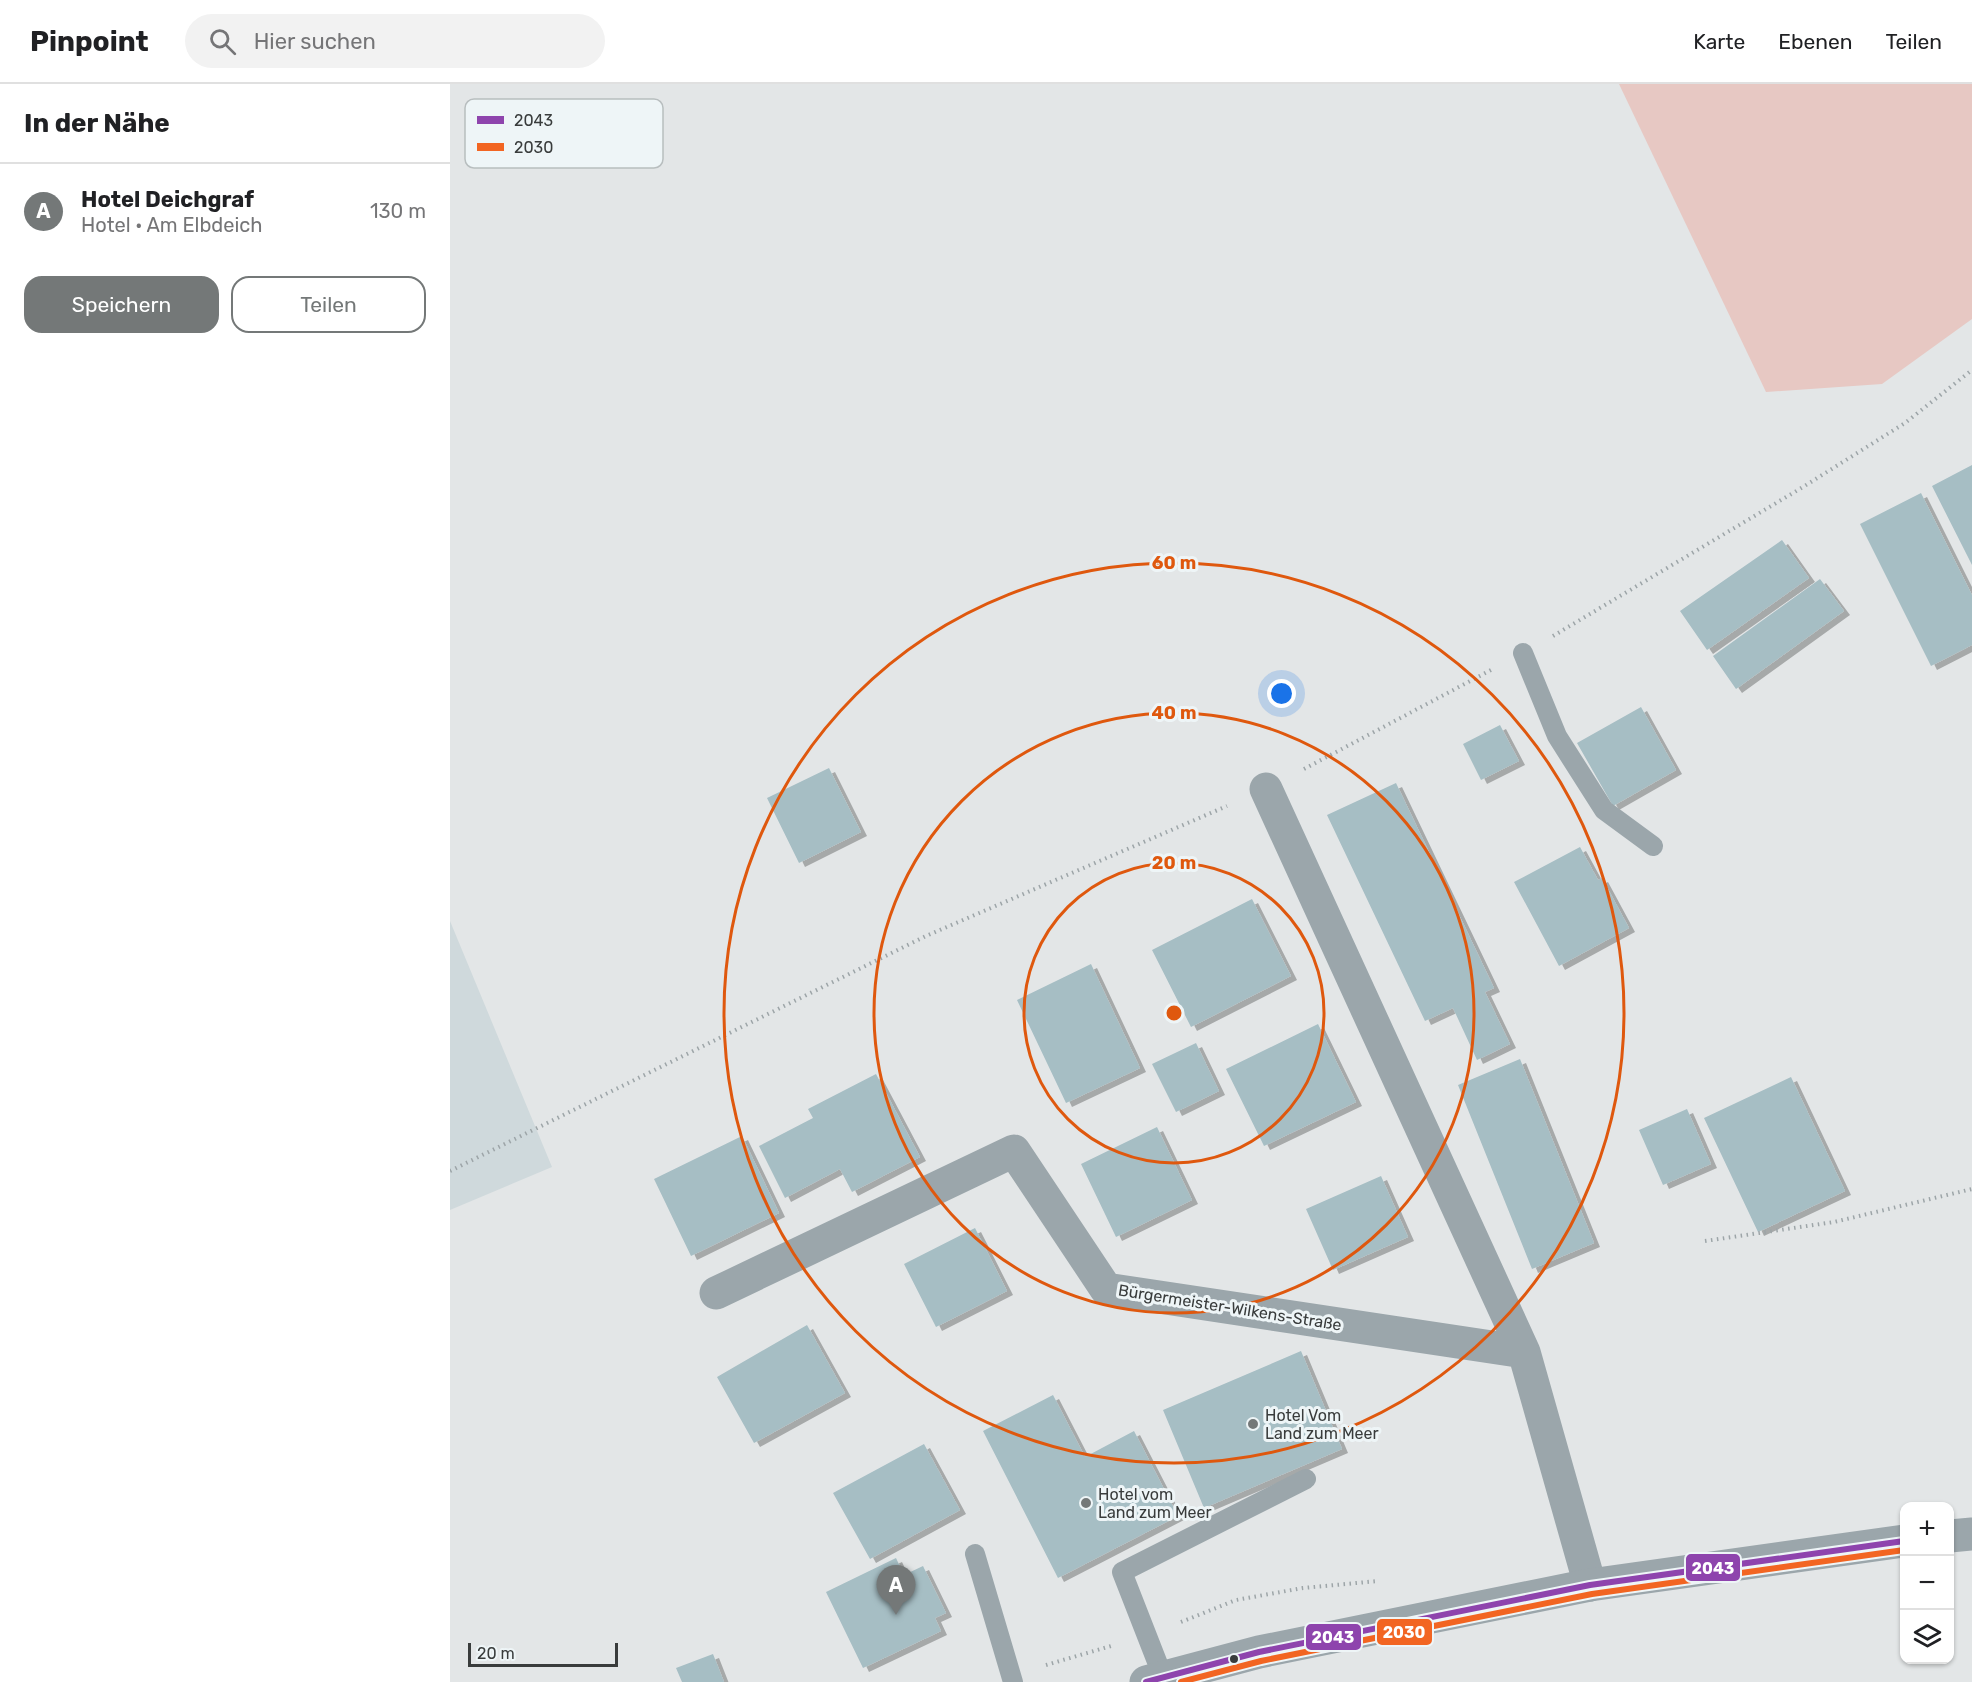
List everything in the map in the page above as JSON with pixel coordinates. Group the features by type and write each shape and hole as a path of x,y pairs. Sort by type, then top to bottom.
{"street":[{"path":"1266,789 1524,1352 1590,1585"},
{"name":"Bürgermeister-Wilkens-Straße","path":"716,1293 1014,1151 1106,1289 1524,1352"},
{"path":"1954,1536 1972,1534"},
{"path":"1154,1680 1259,1652 1590,1585 1900,1542"}],"lane":[{"path":"1523,653 1557,736 1604,810 1653,846"},
{"path":"1154,1680 1122,1572 1306,1479"},
{"path":"975,1554 1014,1682"}],"path":[{"path":"1705,1241 1834,1222 1972,1189"}],"shaded area":[{"path":"1619,84 1972,84 1972,319 1882,384 1766,392"},
{"path":"450,921 552,1167 450,1210"}],"building":[{"path":"1972,465 1972,565 1932,486"},
{"path":"1921,493 1972,595 1972,645 1931,666 1860,524"},
{"path":"1782,540 1809,578 1707,650 1680,611"},
{"path":"1820,579 1844,611 1736,689 1713,656"},
{"path":"1641,707 1676,770 1613,806 1577,743"},
{"path":"1500,725 1519,761 1481,780 1463,744"},
{"path":"829,768 861,832 799,863 767,798"},
{"path":"1396,783 1494,988 1485,992 1510,1044 1477,1060 1453,1008 1425,1021 1327,815"},
{"path":"1580,847 1598,880 1602,878 1629,928 1559,966 1514,882"},
{"path":"1252,899 1291,976 1191,1027 1152,950"},
{"path":"1091,964 1140,1068 1066,1103 1017,1000"},
{"path":"1318,1024 1356,1102 1264,1146 1226,1069"},
{"path":"1196,1043 1219,1091 1176,1112 1152,1064"},
{"path":"1520,1059 1594,1243 1532,1269 1458,1085"},
{"path":"876,1074 920,1157 852,1192 840,1169 785,1198 759,1146 813,1118 808,1109"},
{"path":"1791,1077 1845,1191 1758,1232 1704,1118"},
{"path":"1687,1109 1711,1164 1663,1185 1639,1130"},
{"path":"1157,1127 1192,1200 1116,1237 1081,1164"},
{"path":"742,1136 779,1213 691,1256 654,1179"},
{"path":"1381,1176 1408,1237 1333,1270 1306,1209"},
{"path":"975,1228 1007,1291 936,1327 904,1264"},
{"path":"807,1325 845,1393 754,1443 717,1377"},
{"path":"1301,1351 1342,1449 1204,1508 1163,1410"},
{"path":"1053,1395 1085,1457 1134,1431 1178,1516 1058,1578 983,1431"},
{"path":"924,1444 960,1510 870,1559 833,1493"},
{"path":"896,1558 904,1575 923,1566 946,1613 935,1618 941,1631 863,1668 826,1592"},
{"path":"713,1654 724,1682 682,1682 676,1668"}],"transit line":[{"name":"2043","path":"1146,1682 1259,1652 1590,1585 1900,1542"},
{"name":"2030","path":"1181,1682 1261,1661 1592,1594 1900,1551"}],"place":[{"name":"Hotel Vom Land zum Meer","path":"1253,1424"},
{"name":"Hotel vom Land zum Meer","path":"1086,1503"},
{"name":"Hotel Deichgraf","path":"896,1615"}]}
